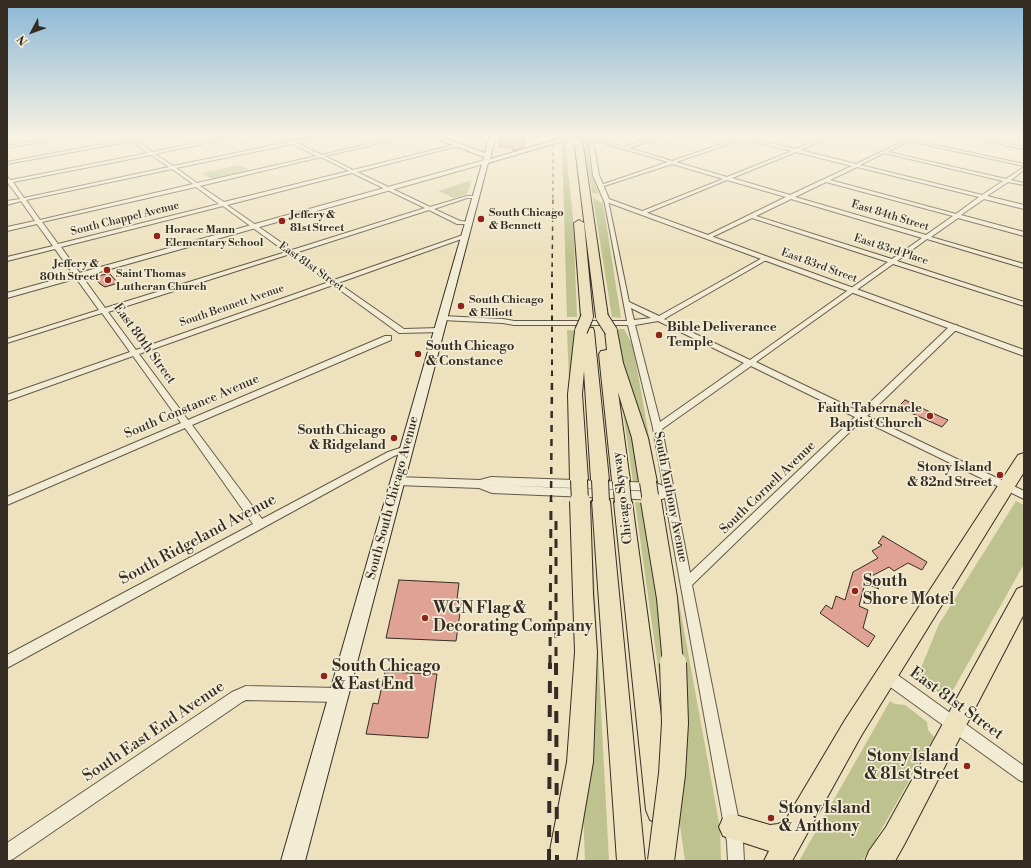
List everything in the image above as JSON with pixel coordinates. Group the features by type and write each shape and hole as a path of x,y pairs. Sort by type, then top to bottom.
{"highway":[{"name":"Chicago Skyway","path":"580,176 583,193 592,326 611,491 666,861"},
{"name":"Chicago Skyway","path":"592,326 611,491 631,861"},
{"path":"562,861 580,762 586,652 575,394 592,326"},
{"path":"592,326 616,363 640,438 659,487 667,598 673,655 675,723 672,774 661,861"},
{"path":"778,861 794,830 853,728 1015,490 1024,459"},
{"path":"879,861 895,836 953,724 1024,595"},
{"path":"732,827 770,838 780,837 794,830"}],"main road":[{"name":"South South Chicago Avenue","path":"293,861 482,176"}],"street":[{"path":"8,180 32,176"},
{"path":"7,203 137,176"},
{"name":"East 81st Street","path":"183,176 397,328 402,331 439,330"},
{"path":"7,229 237,176"},
{"name":"South Chappel Avenue","path":"7,259 339,176"},
{"path":"360,176 459,222 468,223"},
{"path":"7,296 433,176"},
{"name":"South Anthony Avenue","path":"596,176 606,200 626,303 657,428 659,487 686,584 732,827 736,861"},
{"path":"600,187 634,176"},
{"name":"East 84th Street","path":"719,176 1024,266"},
{"path":"642,213 734,176"},
{"path":"708,237 835,176"},
{"path":"895,176 1024,207"},
{"path":"986,176 1024,184"},
{"path":"657,428 957,216 1012,176"},
{"name":"East 80th Street","path":"8,180 260,525"},
{"path":"825,180 1024,234"},
{"path":"7,341 467,197 476,197"},
{"name":"East 83rd Street","path":"606,200 1024,352"},
{"name":"East 83rd Place","path":"752,216 1024,304"},
{"name":"South Bennett Avenue","path":"7,398 465,236"},
{"path":"442,318 503,320 514,323 592,326 659,319 766,258"},
{"path":"626,303 1015,490"},
{"name":"South Cornell Avenue","path":"686,584 862,417 954,327"},
{"name":"South Constance Avenue","path":"7,501 388,338"},
{"name":"South Ridgeland Avenue","path":"7,662 391,454 406,449"},
{"path":"397,481 480,484 492,489 659,496 659,487"},
{"name":"East 81st Street","path":"887,676 1024,775"},
{"name":"South East End Avenue","path":"7,854 237,697 246,693 338,695"}],"green space":[{"path":"206,176 227,176 212,179"},
{"path":"563,176 569,176 573,218 577,317 567,317"},
{"path":"589,176 592,176 599,194 592,193"},
{"path":"471,181 467,194 454,198 438,191"},
{"path":"593,198 603,203 621,318 612,317"},
{"path":"614,329 624,329 633,346 657,482 655,483 649,441 622,368"},
{"path":"567,330 578,331 570,381 569,381"},
{"path":"623,411 626,411 634,438 642,483 633,482"},
{"path":"590,501 609,861 585,861 583,808"},
{"path":"1016,501 1024,505 1024,564 948,699 917,678 939,624"},
{"path":"635,502 661,504 720,828 721,861 685,861"},
{"path":"890,701 895,704 905,705 927,722 928,730 934,737 862,861 799,861"}],"building":[{"name":"Saint Thomas Lutheran Church","path":"109,273 118,283 105,287 100,284 95,277"},
{"name":"Faith Tabernacle Baptist Church","path":"905,400 948,420 942,427 898,407"},
{"name":"South Shore Motel","path":"883,536 927,562 922,570 908,563 894,571 889,567 868,578 879,589 865,583 859,606 868,610 863,628 875,636 868,647 820,613 826,605 832,609 836,596 845,600 853,572 878,558 872,551 882,545 878,543"},
{"name":"WGN Flag & Decorating Company","path":"399,580 459,583 457,599 462,599 456,641 386,638"},
{"path":"385,672 437,674 428,738 366,734 373,703 378,704"}],"railway":[{"path":"553,176 553,197"},
{"path":"552,276 553,197"},
{"path":"552,276 552,375"},
{"path":"551,502 552,375"},
{"path":"550,664 551,501"},
{"path":"556,521 556,663"},
{"path":"549,861 550,663"},
{"path":"556,663 557,861"}],"place":[{"name":"South Chicago & Bennett","path":"481,219"},
{"name":"Jeffery & 81st Street","path":"282,221"},
{"name":"Horace Mann Elementary School","path":"157,236"},
{"name":"Jeffery & 80th Street","path":"107,270"},
{"name":"Saint Thomas Lutheran Church","path":"108,280"},
{"name":"South Chicago & Elliott","path":"461,306"},
{"name":"Bible Deliverance Temple","path":"659,335"},
{"name":"South Chicago & Constance","path":"418,354"},
{"name":"Faith Tabernacle Baptist Church","path":"930,416"},
{"name":"South Chicago & Ridgeland","path":"394,438"},
{"name":"Stony Island & 82nd Street","path":"1000,475"},
{"name":"South Shore Motel","path":"855,591"},
{"name":"WGN Flag & Decorating Company","path":"425,618"},
{"name":"South Chicago & East End","path":"324,676"},
{"name":"Stony Island & 81st Street","path":"967,766"},
{"name":"Stony Island & Anthony","path":"771,818"}]}
